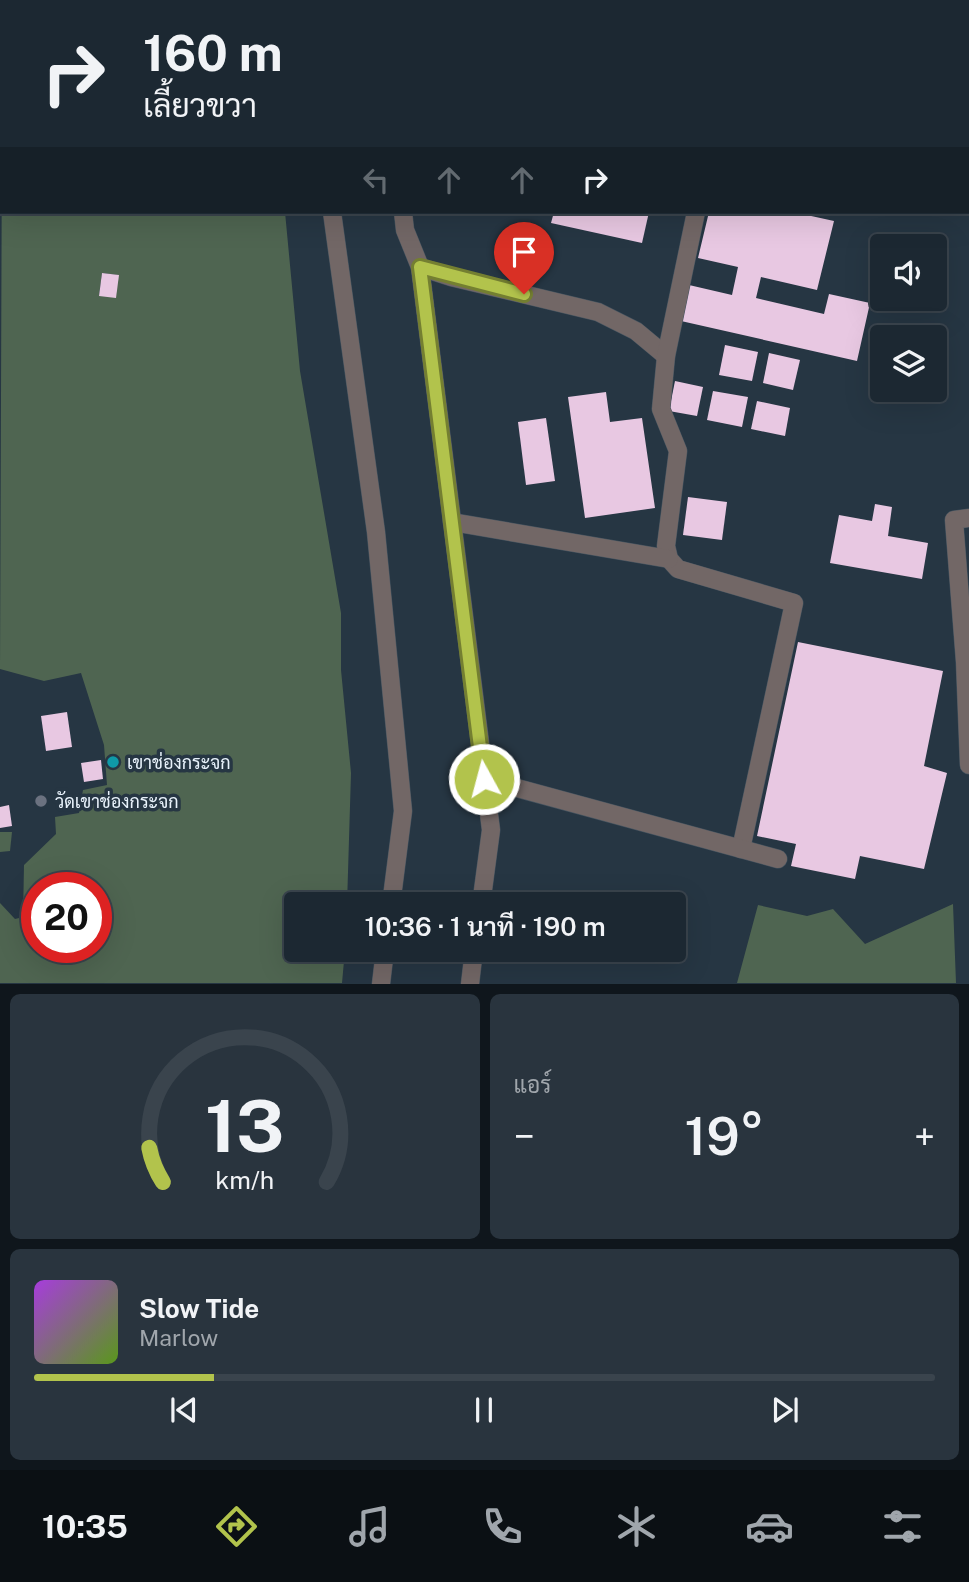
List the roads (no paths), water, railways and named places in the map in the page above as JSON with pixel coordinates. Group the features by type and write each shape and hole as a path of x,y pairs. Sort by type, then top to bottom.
{"street":[{"path":"332,214 376,532 403,811 393,892"},
{"path":"403,214 405,230 420,267 491,830 483,892"},
{"path":"696,214 666,356 661,409 678,451 666,546 669,559 678,569 794,603 741,849"},
{"path":"420,267 598,312 636,331 666,356"},
{"path":"969,518 954,520 967,663 969,765"},
{"path":"452,522 669,559"},
{"path":"484,779 778,859"},
{"path":"381,984 384,962"},
{"path":"470,984 473,962"}],"place":[{"name":"เขาช่องกระจก","path":"113,762"},
{"name":"วัดเขาช่องกระจก","path":"41,801"}]}
